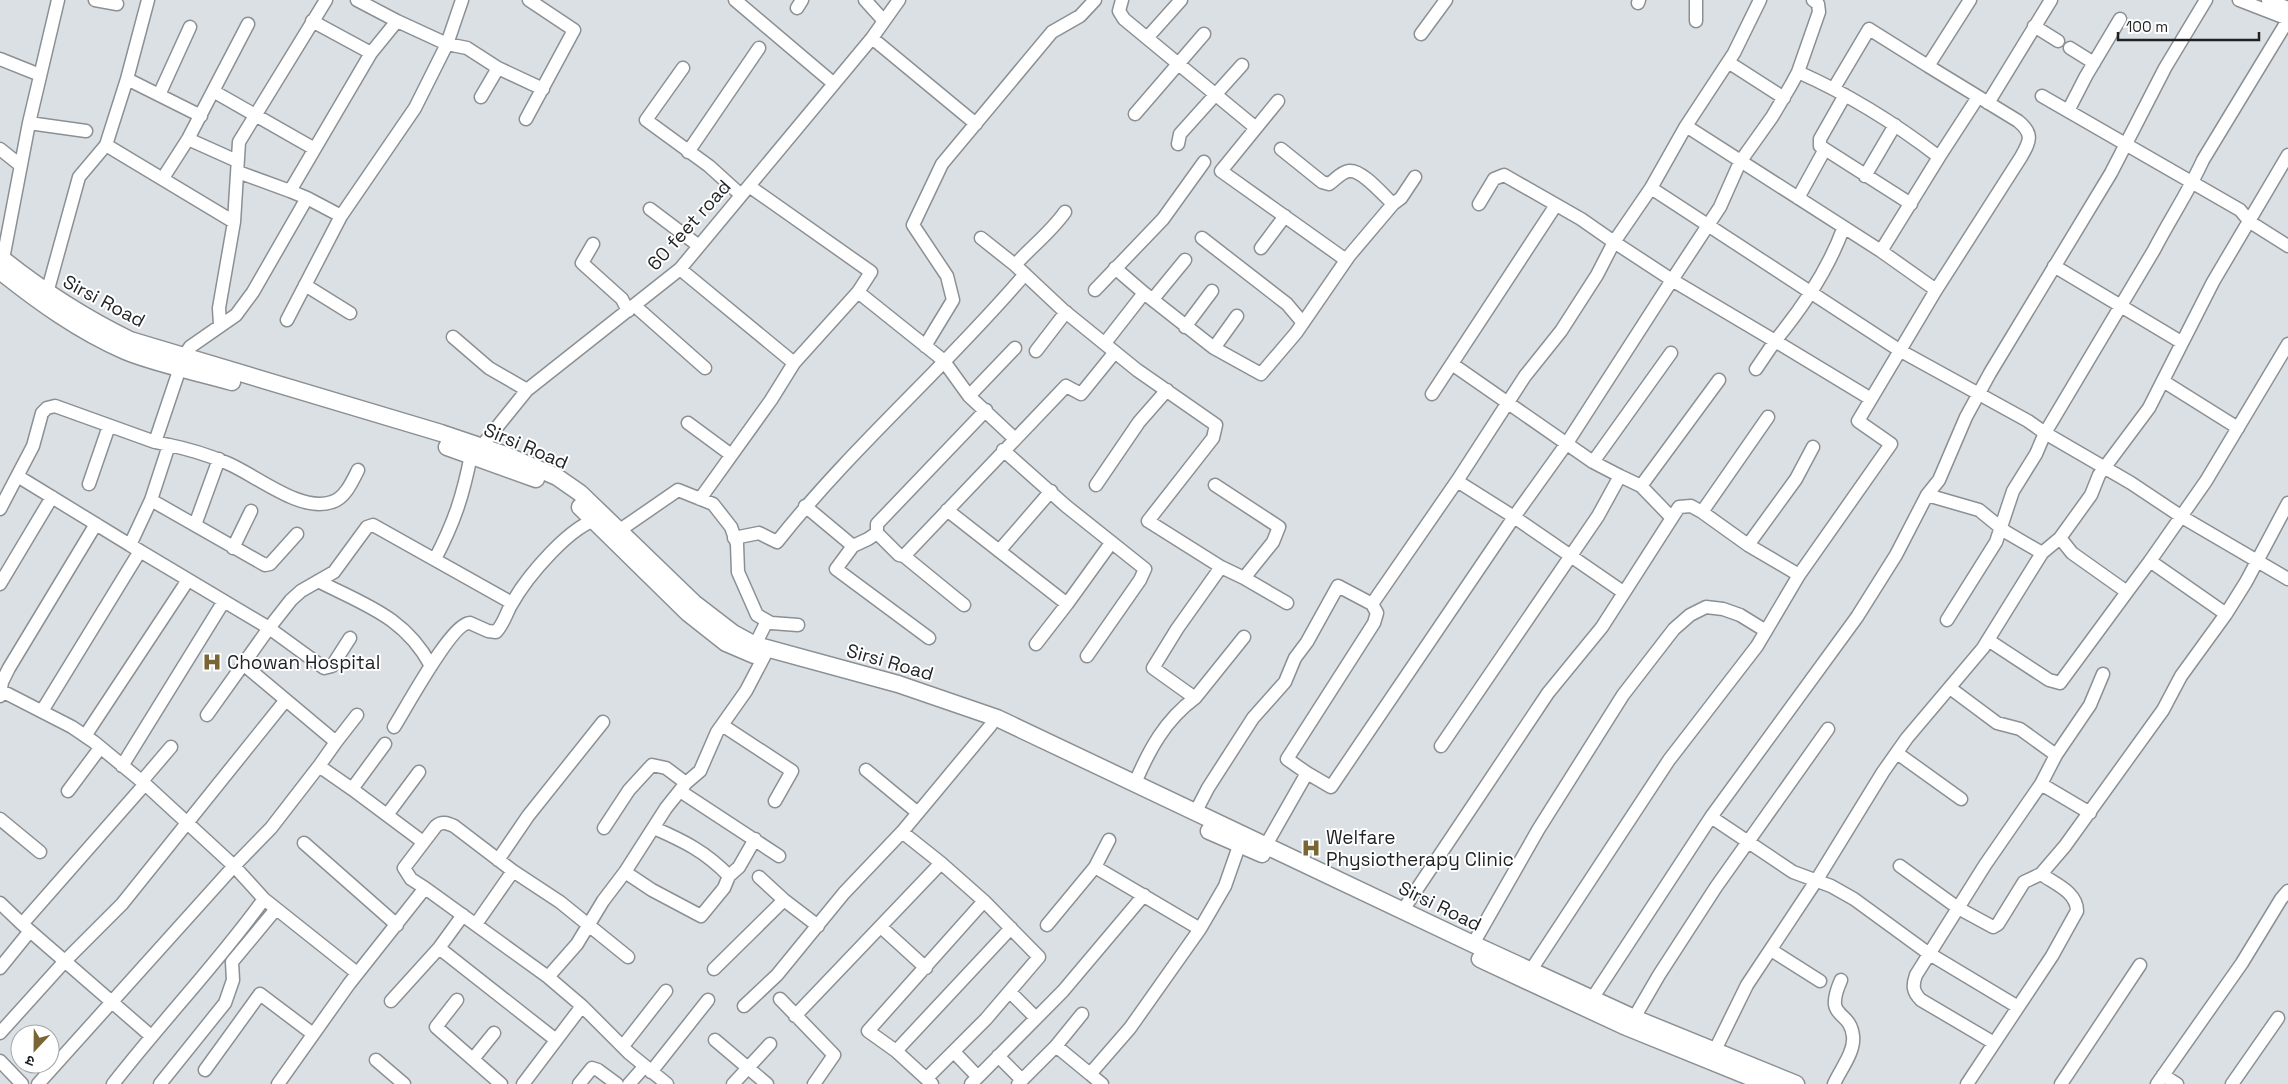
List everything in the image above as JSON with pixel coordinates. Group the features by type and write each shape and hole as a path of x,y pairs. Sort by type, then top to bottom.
{"main road":[{"name":"Sirsi Road","path":"1,262 46,293 88,318 130,340 182,362 476,451 506,455 557,477 580,493 599,519 688,613 726,643 898,684 968,707 1058,746 1195,813 1531,970 1589,1003 1634,1018 1796,1084"},
{"name":"Sirsi Road","path":"1,262 40,302 83,329 126,352 182,362"},
{"name":"Sirsi Road","path":"599,519 620,530 694,603 733,633 762,651 991,726 1239,846 1258,852 1767,1084"}],"street":[{"path":"1,262 29,123 58,0"},
{"path":"95,0 117,4"},
{"path":"46,293 79,177 106,145 128,79 148,0"},
{"path":"220,325 219,308 234,222 239,142 258,114 326,0"},
{"path":"287,320 341,216 415,108 447,44 462,0"},
{"path":"526,119 574,30 530,0"},
{"path":"735,0 833,83"},
{"path":"865,0 884,21"},
{"name":"60 feet road","path":"476,451 527,390 632,309 680,269 872,38 899,0"},
{"path":"925,346 953,300 947,276 913,225 942,164 1052,32 1080,16 1095,0"},
{"path":"1122,0 1120,11 1124,19 1256,128"},
{"path":"1148,38 1181,0"},
{"path":"1421,34 1446,0"},
{"path":"1696,0 1696,21"},
{"path":"1372,604 1457,481 1507,402 1561,331 1597,276 1614,242 1651,188 1686,126 1728,62 1760,0"},
{"path":"1195,813 1208,788 1253,718 1285,682 1295,658 1307,642 1338,586 1372,604 1377,613 1374,623 1287,759 1331,787 1567,443 1720,207 1740,162 1784,98 1798,72 1819,12 1818,4 1813,0"},
{"path":"1928,66 1970,0"},
{"path":"1881,251 1939,157 1983,100 2051,0"},
{"path":"1589,1003 1712,817 1857,617 1896,555 1938,480 1979,394 2128,144 2165,68 2206,0"},
{"path":"1947,620 1996,542 2013,491 2036,454 2045,434 2193,183 2203,160 2288,19 2239,0"},
{"path":"2268,0 2288,8"},
{"path":"362,1 397,21 447,44 467,48 498,68 542,89"},
{"path":"2068,111 2094,62 2120,20"},
{"path":"290,191 313,148 371,53 397,21"},
{"path":"312,22 371,53"},
{"path":"163,178 201,116 248,24"},
{"path":"2034,26 2058,40"},
{"path":"159,95 190,27"},
{"path":"1531,970 1670,760 1737,674 1766,631 1799,575 1891,444 1858,421 1899,350 2028,145 2029,136 2027,128 1869,29 1834,88"},
{"path":"1135,114 1204,34"},
{"path":"872,38 976,124"},
{"path":"688,152 759,48"},
{"path":"2070,48 2094,62"},
{"path":"0,59 40,75"},
{"path":"1728,62 1784,98"},
{"path":"1178,144 1180,134 1242,65"},
{"path":"481,97 498,68"},
{"path":"683,68 646,120 688,152 745,191 871,272 858,292 794,363 771,400 730,454 700,499"},
{"path":"1798,72 1834,88 1894,125 1939,157"},
{"path":"128,79 201,116"},
{"path":"214,91 258,114 313,148"},
{"path":"1845,95 1820,139 1820,146 1911,204"},
{"path":"2042,96 2240,210 2250,222 2288,246"},
{"path":"1278,101 1221,171 1346,260"},
{"path":"29,123 86,131"},
{"path":"1865,176 1894,125"},
{"path":"1686,126 1881,251 1936,290"},
{"path":"188,138 237,167 307,198 341,216"},
{"path":"106,145 234,222"},
{"path":"1281,149 1322,182 1329,184 1339,175 1349,171 1361,174 1393,204"},
{"path":"1798,198 1825,149"},
{"path":"0,150 20,165"},
{"path":"1715,1050 1747,985 1897,753 1988,640 2042,553 2060,538 2091,495 2099,475 2149,408 2213,282 2288,156"},
{"path":"1095,290 1162,219 1204,162"},
{"path":"1479,204 1494,179 1504,175 1556,205 1672,280 1871,399"},
{"path":"1115,268 1185,327 1214,348 1261,374 1303,323 1346,260 1393,204 1401,198 1415,178"},
{"path":"1651,188 1899,350 2028,421 2045,434 2132,482 2182,517 2288,580"},
{"path":"154,442 182,362 190,347 236,315 253,292 307,198"},
{"path":"1432,394 1556,205"},
{"path":"650,209 699,246"},
{"path":"1015,265 1033,244 1055,225 1064,212"},
{"path":"1261,248 1285,216"},
{"path":"1756,369 1775,341 1798,314 1836,249 1844,228"},
{"path":"981,238 1115,352 1216,425 1213,438 1148,521 1221,567 1287,603"},
{"path":"1202,238 1287,304 1303,323"},
{"path":"593,244 582,263 632,309 705,368"},
{"path":"1105,343 1185,260"},
{"path":"2054,266 2181,342"},
{"path":"680,269 794,363"},
{"path":"734,538 759,533 777,542 838,470 943,360 975,332 1025,274"},
{"path":"305,285 350,313"},
{"path":"1185,327 1212,291"},
{"path":"858,292 943,360 970,396 1015,439"},
{"path":"1036,351 1066,312"},
{"path":"1214,348 1237,316"},
{"path":"454,337 489,368 527,390"},
{"path":"1988,640 2049,680 2060,683 2182,517 2288,344"},
{"path":"970,396 1015,348"},
{"path":"904,556 1066,386 1081,394 1115,352"},
{"path":"1593,462 1672,352"},
{"path":"1452,364 1593,462 1641,486 1671,517"},
{"path":"1641,486 1719,380"},
{"path":"2164,381 2238,428"},
{"path":"1096,485 1139,422 1167,390"},
{"path":"0,509 19,477 33,446 42,414 47,408 55,406 154,442 192,450 219,459 308,504 332,502 340,498 358,470"},
{"path":"964,605 904,556 900,555 877,532 877,524 986,410"},
{"path":"1702,512 1768,417"},
{"path":"688,423 730,454"},
{"path":"89,484 109,426"},
{"path":"42,711 135,548 169,445"},
{"path":"1748,545 1796,479 1813,447"},
{"path":"1003,450 1111,543 1146,569 1087,656"},
{"path":"435,559 451,528 462,500 476,451"},
{"path":"195,525 219,459"},
{"path":"1441,746 1598,516 1620,476"},
{"path":"19,477 269,628 324,668 332,666 350,638"},
{"path":"1457,481 1548,539 1569,556 1623,592"},
{"path":"1215,485 1279,527 1273,542 1244,578"},
{"path":"620,530 678,490 713,504 731,527 738,550 738,572 757,615 767,621 798,625"},
{"path":"999,551 1051,491"},
{"path":"1928,495 1980,510 2000,526 2042,553"},
{"path":"0,584 52,497"},
{"path":"151,500 260,563 270,564 297,534"},
{"path":"1900,866 1958,908 1989,926 1996,926 2020,887 2031,877 2041,874 2066,846 2163,710 2181,676 2226,614 2288,503"},
{"path":"806,506 853,546"},
{"path":"1403,910 1548,693 1602,627 1671,517 1682,506 1691,506 1702,512 1748,545 1799,575"},
{"path":"947,510 1067,604"},
{"path":"233,548 251,512"},
{"path":"394,727 442,649 467,622 496,632 512,603 561,541 575,529 599,519"},
{"path":"96,524 9,668 2,682 0,692 42,711 85,736 143,783 188,823 234,866 264,899 357,973"},
{"path":"207,715 291,600 334,572 367,527 372,525 512,603"},
{"path":"877,532 868,539 853,546 836,569 929,638"},
{"path":"2060,538 2072,553 2127,592"},
{"path":"1036,644 1111,543"},
{"path":"2150,561 2226,614"},
{"path":"1194,698 1153,668 1172,636 1221,567"},
{"path":"85,736 188,580"},
{"path":"318,581 398,624 412,636 431,666"},
{"path":"122,766 224,601"},
{"path":"1473,944 1538,830 1623,695 1674,630 1690,615 1706,607 1723,609 1740,615 1766,631"},
{"path":"548,977 577,944 603,901 683,787 700,771 722,724 762,651 767,621"},
{"path":"1135,783 1160,734 1181,708 1194,698 1244,637"},
{"path":"243,664 336,742"},
{"path":"1994,1043 1922,1000 1915,994 1913,985 1916,975 1928,953 1985,865 2041,784 2056,755 2090,705 2103,674"},
{"path":"1950,688 1997,724 2020,729 2056,755"},
{"path":"0,1033 65,961 122,904 285,700"},
{"path":"38,1084 110,1002 288,809 357,715"},
{"path":"498,860 528,816 603,722"},
{"path":"722,724 792,771 775,801"},
{"path":"744,1006 776,975 844,893 902,832 991,726"},
{"path":"1634,1018 1664,967 1748,842 1828,729"},
{"path":"352,789 385,744"},
{"path":"0,968 26,928 171,747"},
{"path":"68,791 100,748"},
{"path":"1897,753 1961,799"},
{"path":"604,828 629,790 652,765 666,768 683,787 779,856"},
{"path":"319,766 423,842"},
{"path":"866,770 918,813"},
{"path":"388,815 419,772"},
{"path":"1266,845 1307,773"},
{"path":"2041,784 2090,813"},
{"path":"1712,817 1792,872 1854,899 1928,953 2018,1007"},
{"path":"0,819 40,852"},
{"path":"628,957 560,902 513,871 454,826 446,823 440,823 436,826 404,868 411,879 548,977 582,1006 648,1069 667,1084"},
{"path":"654,828 682,840 713,859 729,876"},
{"path":"902,832 984,901 1039,957 1010,992 929,1081 896,1051 868,1031 984,901"},
{"path":"625,872 652,890 701,916 724,888 729,876 739,867 755,839"},
{"path":"1047,924 1095,867 1109,840"},
{"path":"304,843 397,925"},
{"path":"1090,1074 1130,1028 1200,929 1225,886 1239,846"},
{"path":"795,1016 941,863"},
{"path":"1095,867 1200,929"},
{"path":"476,924 513,871"},
{"path":"1967,1084 2078,911 2077,903 2071,894 2041,874"},
{"path":"759,877 784,900 818,926"},
{"path":"278,1084 357,973 425,888"},
{"path":"2177,1084 2160,1080 2242,963 2281,899 2288,891"},
{"path":"954,1052 975,1080 1063,991 1144,895"},
{"path":"113,1084 151,1036 230,946 264,899"},
{"path":"714,969 784,900"},
{"path":"0,903 110,1002 151,1036"},
{"path":"160,1084 225,1003 233,980 232,962 276,909"},
{"path":"391,1001 439,948 463,915"},
{"path":"881,927 926,968"},
{"path":"896,1051 1011,928"},
{"path":"439,948 556,1040"},
{"path":"1771,950 1820,981"},
{"path":"2061,1084 2140,965"},
{"path":"1834,1084 1852,1048 1853,1037 1850,1026 1834,1004 1834,997 1841,980"},
{"path":"623,1046 666,991"},
{"path":"1010,992 1036,1018"},
{"path":"205,1070 260,994 313,1034"},
{"path":"780,999 834,1055 814,1084"},
{"path":"457,1000 436,1027 501,1084"},
{"path":"629,1084 648,1069 708,1000"},
{"path":"523,1084 582,1006"},
{"path":"998,1056 1020,1082 1056,1046 1082,1014"},
{"path":"2232,1084 2278,1018"},
{"path":"473,1059 494,1033"},
{"path":"715,1040 767,1084"},
{"path":"734,1084 770,1044"},
{"path":"1056,1046 1102,1084"},
{"path":"376,1060 404,1084"},
{"path":"0,1061 22,1084"},
{"path":"579,1084 592,1068 598,1070 617,1084"}],"place":[{"name":"Chowan Hospital","path":"212,662"},
{"name":"Welfare Physiotherapy Clinic","path":"1311,848"}]}
